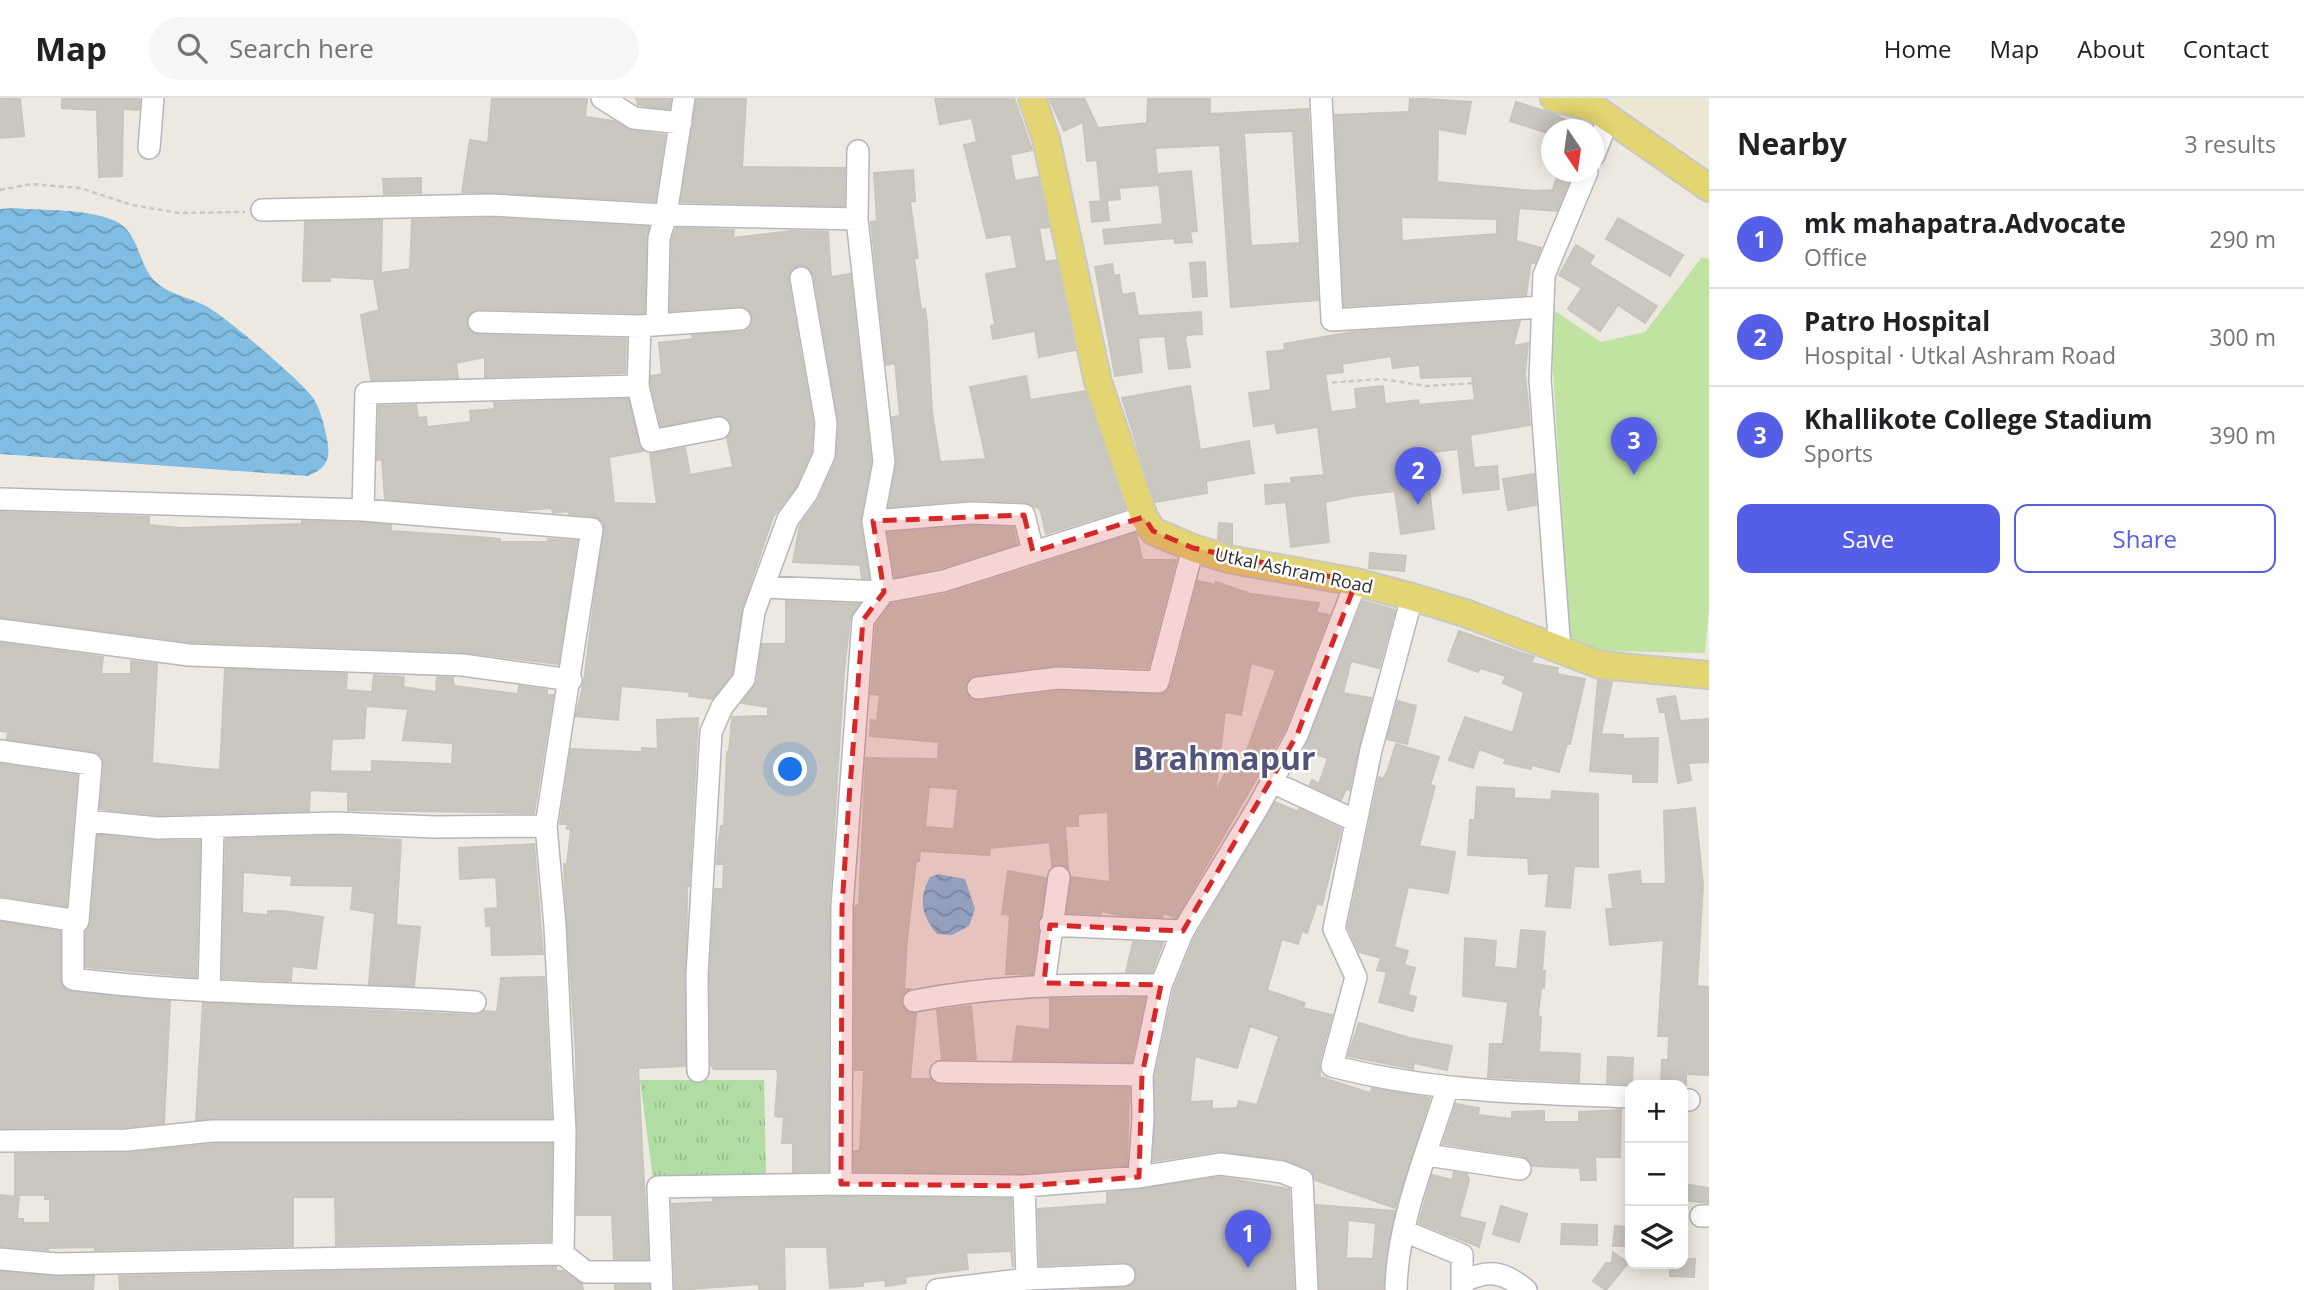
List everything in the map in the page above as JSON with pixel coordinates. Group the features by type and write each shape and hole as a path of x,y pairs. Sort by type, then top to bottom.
{"main road":[{"path":"1032,98 1046,139 1098,382 1144,517"},
{"path":"1554,98 1593,107 1709,188"},
{"name":"Utkal Ashram Road","path":"1144,517 1153,531 1193,548 1228,559 1356,582 1412,597 1465,613 1600,665 1629,670 1709,675"}],"street":[{"path":"149,148 153,98"},
{"path":"601,98 634,118 681,123"},
{"path":"684,98 666,215 659,238 649,325 638,386 651,441 719,428"},
{"path":"1321,98 1332,320 1542,307"},
{"path":"841,1184 842,907 849,799 863,620 884,592 873,521 884,463 857,219 858,151"},
{"path":"1560,651 1540,379 1542,307 1544,275 1583,182"},
{"path":"262,210 491,205 666,215 857,219"},
{"path":"698,1072 696,975 708,746 722,707 744,679 749,631 788,519 807,493 824,455 826,424 801,278"},
{"path":"479,322 649,325 740,319"},
{"path":"363,510 366,393 638,386"},
{"path":"0,499 363,510 592,529 571,680 546,826 565,1131 563,1254 586,1281 661,1281 658,1188 841,1184 1024,1186 1139,1177 1220,1164 1282,1172 1302,1180 1307,1290"},
{"path":"873,521 971,513 1024,515 1033,552"},
{"path":"763,587 884,592 943,581 1144,517"},
{"path":"978,688 1058,678 1158,682 1193,548"},
{"path":"1139,1177 1143,1117 1142,1075 1161,985 1182,931 1211,889 1297,736 1356,582"},
{"path":"1412,597 1371,750 1334,929 1356,977 1332,1066 1380,1079 1447,1089 1625,1097"},
{"path":"0,630 189,655 463,665 571,680"},
{"path":"0,751 91,764 78,921 73,927 73,979 209,990 359,994 475,1002"},
{"path":"1272,782 1356,821"},
{"path":"88,821 158,828 335,823 435,827 546,826"},
{"path":"209,990 213,828"},
{"path":"1044,984 1050,925 1059,877"},
{"path":"0,909 78,921"},
{"path":"1050,925 1182,931"},
{"path":"915,1001 973,990 1044,984 1161,985"},
{"path":"941,1072 1142,1075"},
{"path":"1396,1290 1396,1269 1404,1231 1447,1089"},
{"path":"0,1141 127,1140 212,1131 565,1131"},
{"path":"1427,1155 1520,1169"},
{"path":"1024,1186 1034,1283"},
{"path":"1404,1231 1462,1255 1462,1286"},
{"path":"0,1259 57,1264 563,1254"},
{"path":"1462,1286 1482,1272 1511,1277 1526,1290"},
{"path":"937,1290 1124,1275"}],"path":[{"path":"0,190 31,184 80,188 132,205 179,213 262,210"},
{"path":"1281,386 1382,379 1426,386 1540,379"}],"highlighted area":[{"path":"1024,515 1033,552 1144,517 1153,531 1193,548 1356,582 1297,735 1183,931 1050,925 1044,983 1161,985 1142,1075 1139,1177 1024,1186 841,1184 842,907 849,799 863,620 884,592 873,521"}],"shaded area":[{"path":"1609,98 1709,98 1709,168"}],"green space":[{"path":"1702,257 1709,259 1709,609 1705,653 1602,651 1570,642 1549,307 1601,342 1645,332"},
{"path":"640,1080 764,1080 766,1175 653,1179"}],"water":[{"path":"0,209 91,214 123,226 133,239 152,278 170,291 204,305 227,320 310,394 319,409 327,439 328,457 320,470 308,476 0,454"},
{"path":"938,874 965,879 975,909 969,926 952,935 937,934 927,920 923,907 926,885 930,877"}],"building":[{"path":"0,98 20,98 24,136 0,138"},
{"path":"62,98 140,98 139,110 123,109 122,176 99,177 97,110 62,108"},
{"path":"492,98 587,98 585,117 614,121 633,131 665,135 655,201 462,192 470,140 488,143"},
{"path":"636,98 671,98 669,109 638,105"},
{"path":"697,98 746,98 742,167 845,168 844,206 681,202"},
{"path":"935,98 1014,98 1032,150 1010,155 1015,181 1038,177 1049,227 1039,228 1045,262 1056,260 1075,350 1039,357 1035,331 993,339 991,326 995,325 986,274 1017,268 1011,234 987,238 964,145 977,142 972,118 940,124"},
{"path":"1049,98 1084,98 1098,128 1147,123 1148,98 1210,98 1210,114 1308,109 1318,300 1231,307 1220,145 1155,148 1158,185 1119,188 1120,199 1101,201 1097,160 1087,161 1083,122 1064,131","holes":["1293,131 1300,243 1251,246 1244,133"]},
{"path":"1410,98 1471,102 1465,134 1438,129 1437,182 1535,191 1553,190 1555,182 1569,182 1557,211 1519,208 1516,241 1541,248 1535,263 1531,262 1526,295 1344,306 1335,115 1409,112","holes":["1401,217 1497,219 1497,234 1402,241"]},
{"path":"1516,102 1564,119 1541,119 1541,131 1510,121"},
{"path":"913,170 915,201 910,202 918,258 914,258 921,310 925,309 927,323 932,412 940,462 986,459 970,387 1026,376 1030,400 1085,391 1125,509 1046,534 1040,509 1025,502 970,500 889,507 897,461 892,417 900,416 895,363 886,365 871,222 877,221 874,173"},
{"path":"1191,171 1197,231 1190,232 1192,242 1175,243 1174,238 1105,244 1103,230 1163,224 1158,174"},
{"path":"421,178 421,193 384,194 383,179"},
{"path":"1107,201 1109,220 1092,222 1090,202"},
{"path":"491,218 649,227 644,313 479,309 472,311 466,321 468,329 479,335 626,339 625,373 485,377 485,357 456,363 458,378 371,380 361,315 379,310 374,279 330,277 330,281 303,281 305,222 382,220 381,273 410,269 412,220"},
{"path":"1618,218 1683,255 1670,276 1606,239"},
{"path":"676,228 734,230 733,238 792,231 828,232 831,277 850,274 871,462 860,521 869,578 862,578 860,565 793,562 800,525 819,499 836,460 839,424 814,276 806,266 798,265 789,273 788,280 813,424 811,452 796,486 773,517 742,608 732,674 712,699 689,696 690,692 621,686 618,720 576,716 584,681 604,523 594,516 569,514 568,511 553,513 552,508 525,510 385,499 382,459 377,460 379,406 416,405 418,418 426,417 427,427 471,422 470,411 495,409 494,403 628,399 643,451 609,457 614,503 657,504 650,454 685,448 690,475 733,467 727,438 732,426 724,416 661,426 651,385 651,376 662,374 659,343 693,339 692,335 742,332 751,325 753,319 750,311 740,306 670,311 672,240"},
{"path":"1576,245 1594,256 1589,264 1657,306 1645,323 1618,305 1600,331 1568,309 1582,288 1559,275"},
{"path":"1205,262 1207,296 1193,297 1190,263"},
{"path":"1112,264 1114,276 1119,275 1122,295 1134,293 1138,316 1201,312 1202,334 1187,335 1185,339 1190,367 1169,369 1165,336 1138,338 1142,372 1115,376 1095,267"},
{"path":"1520,321 1513,346 1528,343 1525,374 1530,425 1470,435 1474,468 1497,466 1499,489 1463,493 1458,449 1425,453 1434,529 1401,534 1395,491 1353,496 1325,502 1329,542 1291,547 1286,502 1266,504 1265,485 1292,483 1291,478 1324,475 1318,427 1277,433 1275,423 1254,426 1249,393 1271,390 1267,352 1285,350 1284,344 1352,332","holes":["1391,356 1393,368 1420,365 1421,378 1472,376 1475,400 1419,405 1418,400 1385,404 1383,386 1355,389 1357,409 1331,412 1325,374 1343,372 1342,364"]},
{"path":"1190,386 1200,450 1249,441 1254,473 1206,481 1207,493 1155,502 1122,398"},
{"path":"1534,474 1536,505 1508,510 1503,479"},
{"path":"0,512 149,517 149,525 181,528 302,524 302,521 362,523 391,525 391,531 500,539 500,542 547,542 548,539 577,541 558,664 463,652 190,642 0,617"},
{"path":"1219,523 1232,524 1232,544 1218,539"},
{"path":"971,526 1013,528 1017,544 940,568 895,577 888,533"},
{"path":"1136,533 1142,560 1176,560 1148,668 1058,665 976,675 966,684 968,696 980,701 1059,691 1164,694 1171,685 1198,581 1215,585 1216,582 1251,594 1319,603 1316,612 1329,615 1285,729 1176,918 1164,913 1162,917 1118,915 1102,911 1101,914 1067,913 1072,877 1110,882 1108,812 1078,814 1078,826 1065,826 1068,868 1060,864 1052,866 1050,842 990,848 989,855 920,851 919,861 916,861 904,989 910,989 902,996 901,1003 904,1010 916,1014 910,1079 930,1079 941,1085 1129,1088 1127,1165 1024,1173 854,1171 854,1151 860,1151 864,1070 855,1070 855,907 859,904 866,758 938,759 939,742 870,736 871,720 877,721 880,695 871,694 876,625 891,604 947,594","holes":["1251,663 1276,670 1242,764 1231,761 1215,794 1225,712 1241,715","929,787 958,789 954,829 925,827"]},
{"path":"1370,553 1406,556 1404,571 1369,568"},
{"path":"786,601 859,604 850,619 844,672 829,906 828,1171 793,1172 793,1143 782,1143 784,1117 775,1116 776,1069 714,1069 711,1065 710,975 715,889 723,889 724,864 717,864 721,826 724,826 727,752 732,717 768,716 768,707 742,703 757,682 762,644 786,644"},
{"path":"1363,601 1395,610 1379,668 1351,661 1343,693 1371,698 1349,790 1346,789 1341,800 1310,785 1312,780 1319,784 1328,758 1304,751"},
{"path":"1459,631 1534,657 1531,663 1558,668 1557,674 1585,679 1570,744 1567,744 1559,772 1532,765 1531,769 1504,763 1506,759 1479,749 1473,768 1449,760 1465,717 1513,733 1524,692 1503,683 1506,676 1480,668 1478,672 1448,661"},
{"path":"0,643 103,657 101,674 131,674 131,661 157,664 152,763 195,768 220,770 225,669 347,674 346,690 372,692 374,675 404,677 403,687 436,692 437,677 453,678 454,686 518,694 519,686 547,690 547,695 553,695 534,813 348,810 348,792 310,790 309,811 158,815 100,809 104,765 99,754 7,739 8,732 0,731","holes":["366,706 408,709 403,740 453,743 452,764 372,761 372,772 330,771 332,739 364,738"]},
{"path":"1598,680 1612,682 1601,734 1623,735 1623,739 1658,738 1657,782 1633,782 1633,774 1590,771"},
{"path":"1675,696 1680,721 1709,719 1709,762 1688,763 1691,780 1678,783 1665,712 1660,712 1657,699"},
{"path":"1398,701 1416,706 1407,744 1387,739"},
{"path":"698,718 687,886 685,1066 638,1068 648,1259 614,1259 612,1215 577,1215 576,1056 564,864 567,864 571,829 567,829 567,824 560,824 571,749 642,752 642,748 658,749 657,720"},
{"path":"1396,744 1439,757 1430,785 1435,786 1419,846 1455,852 1448,893 1408,887 1394,947 1408,951 1404,965 1415,968 1408,995 1416,997 1413,1011 1379,1002 1387,972 1377,970 1381,958 1359,952 1348,927 1379,777 1383,779 1387,772"},
{"path":"0,764 77,775 66,906 0,896"},
{"path":"1477,787 1514,789 1514,798 1551,800 1552,791 1598,794 1598,867 1574,866 1570,908 1546,906 1549,873 1529,874 1528,858 1468,855 1470,820 1475,820"},
{"path":"1275,802 1298,812 1299,809 1341,829 1322,905 1317,903 1307,933 1302,931 1298,944 1282,939 1267,990 1305,1003 1303,1008 1332,1015 1319,1063 1320,1077 1370,1093 1372,1088 1430,1098 1395,1208 1315,1180 1308,1168 1284,1159 1218,1151 1153,1161 1155,1076 1174,989 1195,937","holes":["1250,1026 1279,1036 1257,1105 1239,1101 1237,1108 1212,1109 1212,1101 1190,1102 1195,1056 1237,1068"]},
{"path":"1695,808 1703,885 1697,986 1709,987 1709,1075 1686,1074 1686,1080 1661,1080 1662,1060 1668,1060 1669,1036 1658,1036 1664,940 1610,945 1606,909 1613,909 1609,875 1640,871 1641,884 1666,884 1664,811"},
{"path":"98,835 157,841 200,840 196,977 86,967 86,932 91,922"},
{"path":"336,836 401,840 396,925 420,927 414,986 369,984 375,913 351,909 353,886 291,885 292,876 243,872 242,913 268,915 268,911 283,911 323,917 316,969 292,966 291,981 222,978 226,839"},
{"path":"534,844 543,954 492,955 491,925 486,926 485,909 498,908 496,877 460,879 459,848"},
{"path":"1008,871 1046,878 1032,974 1006,974 1010,915 1002,914"},
{"path":"0,922 60,931 60,979 66,990 170,1001 164,1123 126,1127 0,1128"},
{"path":"1521,930 1545,932 1542,971 1545,971 1544,988 1541,988 1538,1016 1541,1017 1539,1052 1580,1054 1579,1082 1488,1077 1490,1044 1503,1044 1508,1002 1463,996 1465,938 1496,941 1494,967 1517,969"},
{"path":"1133,942 1163,943 1152,972 1126,972"},
{"path":"544,977 551,1118 196,1120 203,1003 474,1015 484,1011 497,1012 501,978"},
{"path":"1145,998 1131,1062 1013,1060 1017,1026 1050,1030 1050,999"},
{"path":"971,1006 976,1059 942,1059 937,1010"},
{"path":"1359,1023 1410,1038 1452,1046 1447,1070 1414,1063 1413,1069 1348,1056"},
{"path":"1608,1057 1633,1058 1632,1080 1625,1080 1625,1084 1607,1083"},
{"path":"1456,1104 1479,1108 1478,1115 1512,1119 1512,1112 1544,1111 1544,1122 1579,1122 1579,1112 1621,1110 1620,1157 1595,1157 1596,1180 1581,1180 1580,1168 1533,1166 1522,1156 1443,1144"},
{"path":"213,1144 552,1144 550,1241 336,1245 335,1197 293,1197 293,1246 95,1250 95,1247 48,1250 0,1246 0,1195 19,1197 17,1219 23,1219 23,1223 50,1223 50,1199 45,1199 45,1195 15,1195 15,1154 127,1153"},
{"path":"1454,1172 1467,1174 1469,1180 1459,1217 1485,1223 1479,1247 1419,1223 1432,1175 1452,1180"},
{"path":"1220,1177 1289,1189 1294,1290 1079,1290 1130,1286 1136,1280 1135,1269 1123,1262 1040,1265 1038,1209 1107,1204 1107,1193"},
{"path":"1688,1185 1709,1188 1709,1203 1688,1201"},
{"path":"713,1199 1011,1199 1013,1267 1011,1251 966,1253 968,1269 905,1277 906,1283 886,1286 885,1280 863,1282 863,1286 830,1288 827,1247 784,1247 785,1290 759,1290 759,1284 675,1290 672,1204 713,1202"},
{"path":"1316,1205 1395,1211 1383,1290 1320,1290","holes":["1348,1220 1376,1223 1373,1259 1346,1258"]},
{"path":"1501,1206 1527,1214 1519,1242 1493,1234"},
{"path":"1562,1224 1597,1225 1597,1245 1561,1244"},
{"path":"1615,1226 1625,1227 1625,1246 1613,1246"},
{"path":"1613,1252 1625,1261 1625,1267 1606,1290 1593,1281 1606,1263 1612,1263"},
{"path":"1688,1259 1695,1259 1694,1277 1670,1276 1670,1269 1688,1269"},
{"path":"556,1267 556,1271 563,1271 582,1284 583,1290 120,1290 119,1276"},
{"path":"0,1272 94,1276 93,1290 0,1290"},
{"path":"615,1285 649,1285 649,1290 615,1290"}],"place":[{"name":"Khallikote College Stadium","path":"1634,475"},
{"name":"Patro Hospital","path":"1418,505"},
{"name":"mk mahapatra.Advocate","path":"1248,1268"}],"district":[{"name":"Brahmapur","path":"1224,757"}]}
